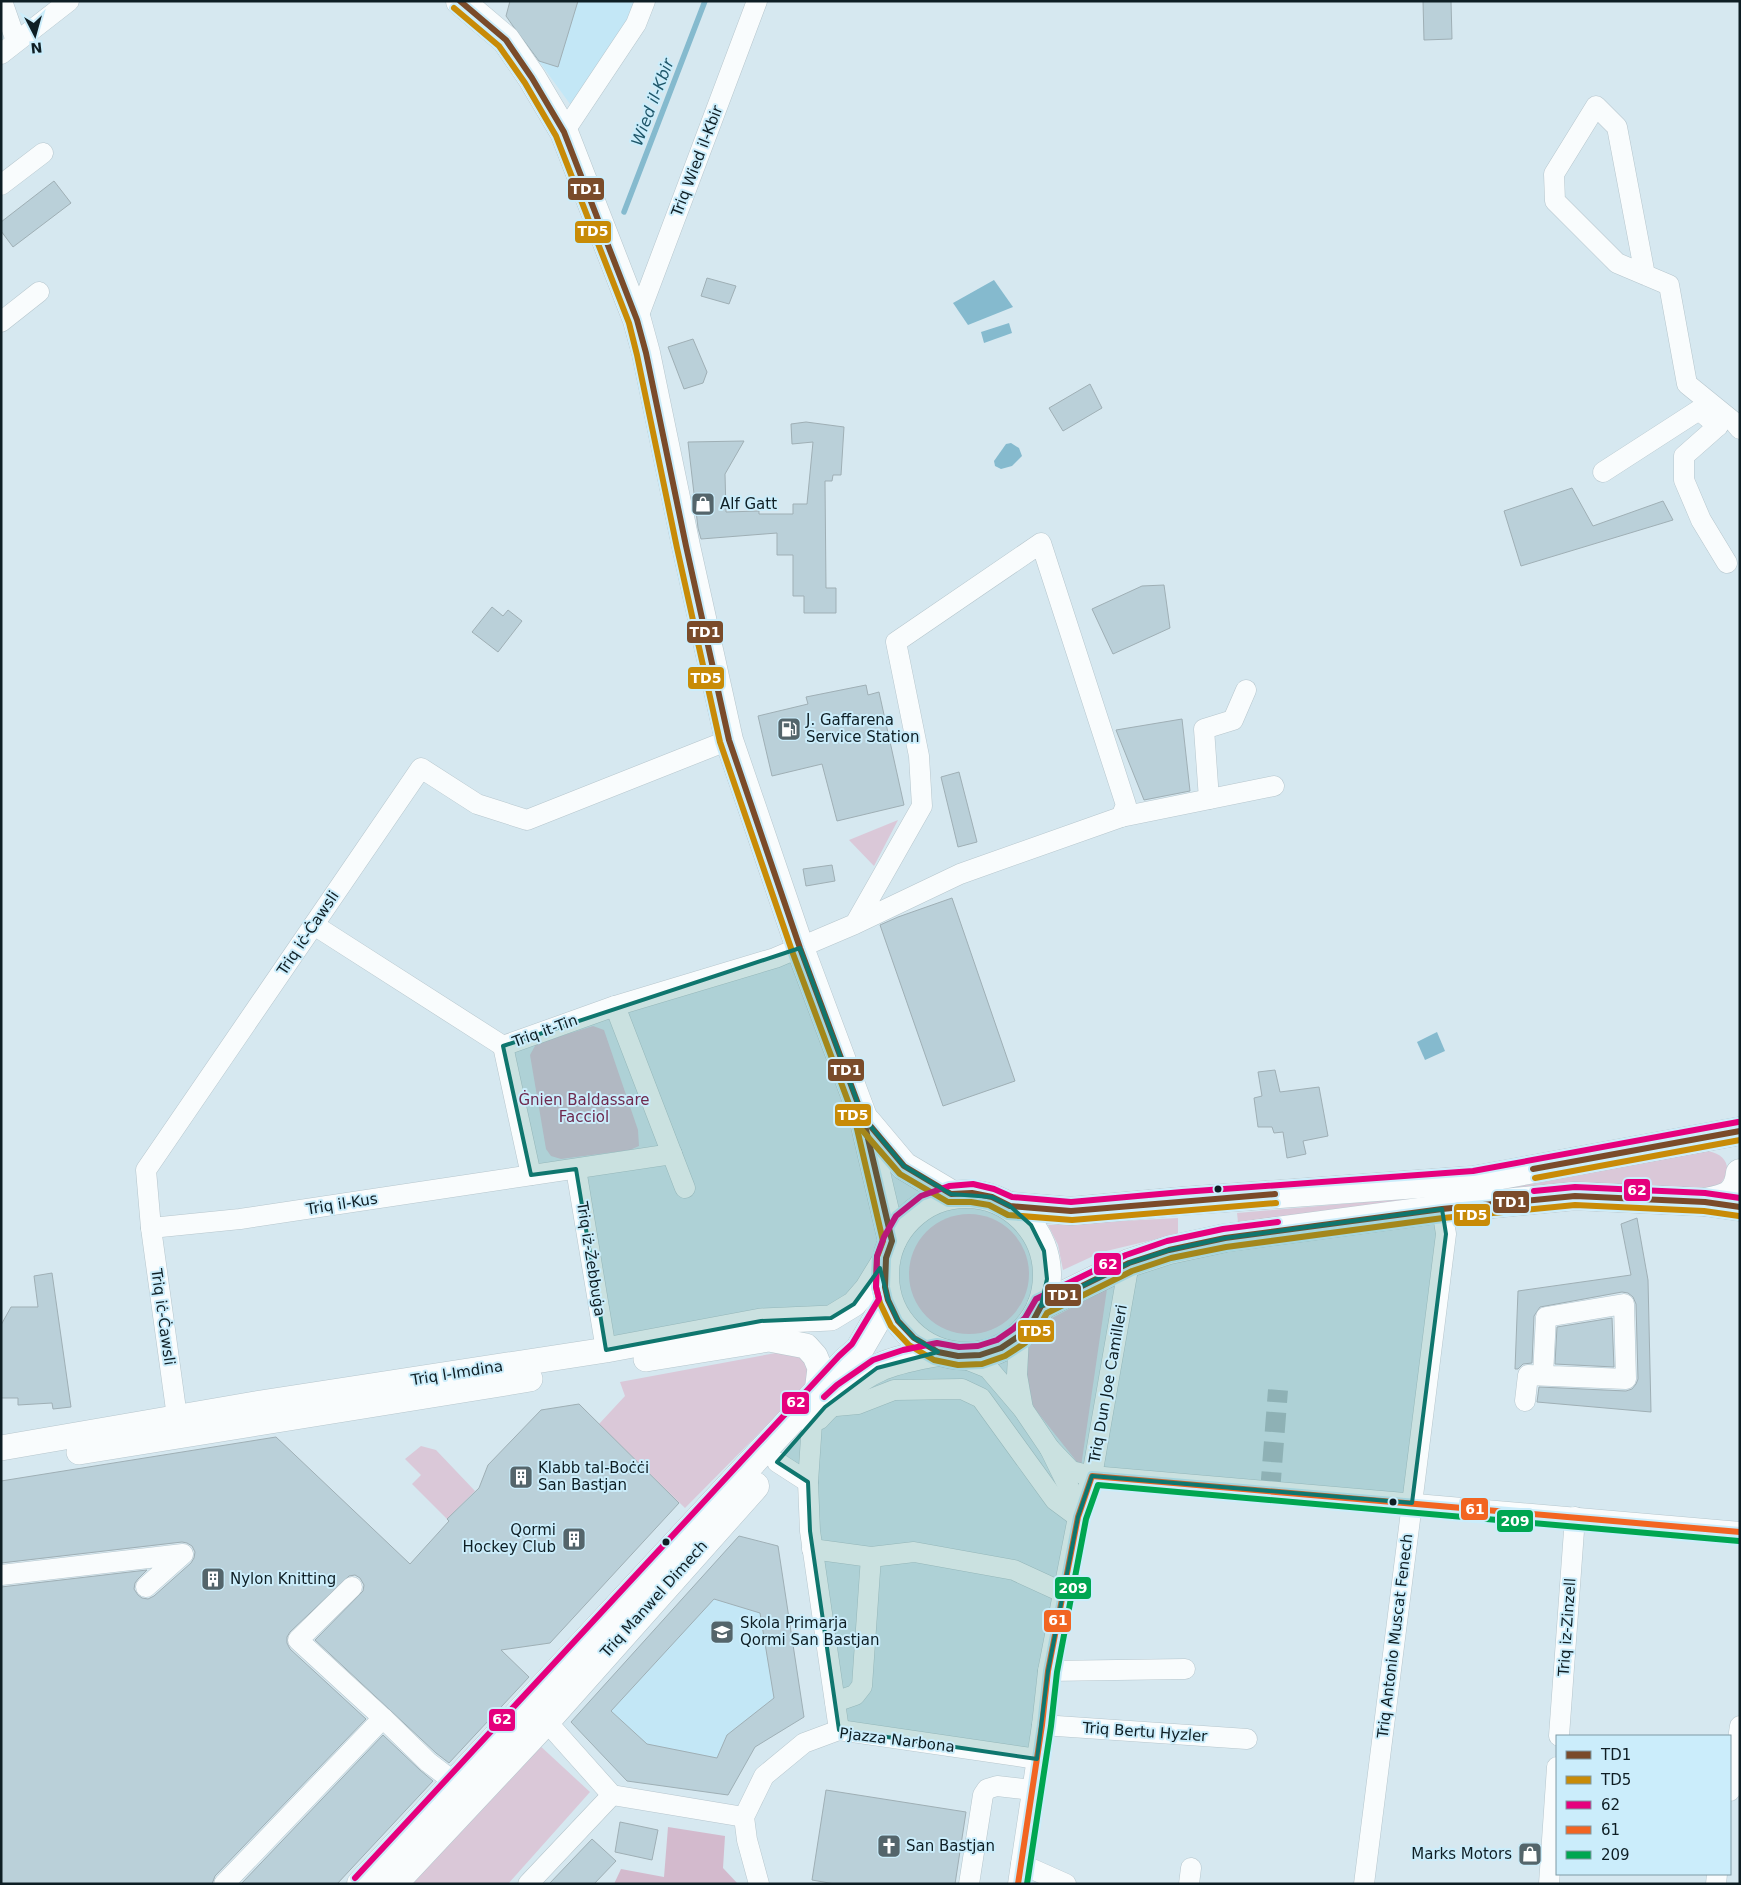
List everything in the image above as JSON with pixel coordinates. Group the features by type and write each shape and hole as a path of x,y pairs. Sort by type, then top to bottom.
{"highway":[{"path":"460,1 506,40 532,78 564,132 637,320 646,353 729,740 800,948 863,1117 889,1250 884,1287 888,1300 898,1321 914,1338 948,1354 980,1355 1001,1348 1019,1336 1032,1323 1041,1306 1048,1279 1044,1251 1031,1226 1010,1206 992,1197 972,1193 951,1194 926,1203 904,1220 889,1250"},
{"path":"863,1117 904,1166 951,1194"},
{"path":"1010,1206 1071,1211 1474,1180 1730,1133 1740,1164"},
{"path":"1705,1202 1726,1198 1736,1190 1740,1173"},
{"path":"1041,1306 1129,1262 1169,1250 1225,1238 1442,1209 1575,1196 1705,1202 1740,1207"},
{"name":"Triq Manwel Dimech","path":"393,1884 546,1721 777,1462 818,1407 844,1362 858,1350 888,1300"},
{"name":"Triq Manwel Dimech","path":"361,1884 452,1786 818,1407 876,1368 906,1358 948,1354"}],"main road":[{"name":"Triq l-Imdina","path":"1,1448 176,1417 606,1350 761,1321 831,1318 854,1304 867,1289 889,1250"},
{"name":"Triq l-Imdina","path":"1,1464 308,1416 769,1339 806,1346 816,1356 820,1368 818,1407"}],"street":[{"path":"2,1 9,47 69,1"},
{"path":"564,132 636,24 645,1"},
{"name":"Triq Wied il-Kbir","path":"637,320 757,1"},
{"path":"1645,274 1617,127 1596,106 1554,174 1555,201 1617,263 1669,285 1687,384 1740,429"},
{"path":"1,185 43,153"},
{"path":"1,322 39,292"},
{"path":"1603,472 1699,410 1740,442"},
{"path":"1718,426 1684,456 1684,480 1701,520 1727,564"},
{"path":"855,924 922,806 919,756 896,642 1041,543 1126,805 1120,817"},
{"path":"1210,799 1204,729 1233,720 1246,690"},
{"name":"Triq iċ-Ċawsli","path":"176,1417 151,1228 146,1170 421,768 478,804 527,820 729,740"},
{"name":"Triq it-Tin","path":"314,925 503,1046 615,1006 775,958 855,924 960,874 1120,817 1274,786"},
{"path":"615,1006 685,1188"},
{"path":"503,1046 532,1175"},
{"name":"Triq il-Kus","path":"151,1228 240,1219 672,1154"},
{"name":"Triq iż-Żebbuġa","path":"576,1169 606,1350"},
{"name":"Triq Antonio Muscat Fenech","path":"1364,1884 1446,1234 1442,1209"},
{"name":"Triq Dun Joe Camilleri","path":"1018,1884 1033,1790 1048,1671 1078,1517 1092,1476 1129,1262"},
{"path":"1525,1400 1528,1375 1626,1379 1624,1304 1546,1317 1543,1375"},
{"path":"1019,1336 1017,1375 1023,1409"},
{"path":"948,1354 988,1368 1023,1409 1050,1449 1070,1490 1078,1517"},
{"path":"839,1730 810,1531 808,1482 818,1407 858,1404 894,1390 962,1389 981,1398 1055,1500 1078,1517"},
{"path":"1050,1449 1071,1471 1092,1476 1740,1532"},
{"path":"777,1462 808,1482"},
{"name":"Triq iz-Zinzell","path":"1560,1735 1575,1517"},
{"path":"812,1549 871,1557 914,1552 1014,1570 1064,1593"},
{"path":"1,1575 183,1554 146,1588"},
{"path":"836,1702 856,1695 862,1686 871,1557"},
{"path":"352,1587 298,1640 428,1762 446,1775 452,1786"},
{"path":"1048,1671 1185,1669"},
{"path":"224,1884 383,1718"},
{"path":"546,1721 612,1795 744,1817 747,1840 759,1884"},
{"name":"Triq Bertu Hyzler","path":"1042,1725 1247,1739"},
{"path":"1731,1785 1740,1726"},
{"name":"Pjazza Narbona","path":"744,1817 764,1776 804,1743 839,1730 1037,1759"},
{"path":"1549,1884 1556,1782"},
{"path":"969,1884 983,1795 987,1789 996,1786 1033,1790"},
{"path":"528,1884 612,1795"},
{"path":"1021,1864 1066,1884"}],"highlighted area":[{"path":"800,948 863,1117 904,1166 951,1194 992,1197 1010,1206 1031,1225 1044,1251 1047,1279 1041,1306 1129,1263 1169,1250 1225,1238 1442,1209 1446,1234 1412,1503 1092,1476 1078,1517 1048,1671 1037,1759 839,1730 810,1531 808,1482 777,1462 825,1407 877,1368 938,1352 914,1338 898,1321 888,1300 880,1268 854,1304 831,1318 761,1321 606,1350 576,1169 531,1175 503,1046"}],"shaded area":[{"path":"511,1 636,1 629,19 582,98 570,104 506,16"},
{"path":"994,280 1013,307 968,325 953,303"},
{"path":"1009,323 1012,333 984,343 981,332"},
{"path":"1011,443 1019,448 1022,456 1012,466 1001,469 995,466 994,461 1006,444"},
{"path":"1437,1032 1445,1051 1425,1060 1417,1042"},
{"name":"Skola Primarja Qormi San Bastjan","path":"739,1536 778,1546 804,1717 755,1747 728,1795 627,1781 571,1722"},
{"path":"668,1827 725,1836 723,1868 738,1884 614,1884 621,1869 664,1877"}],"green space":[{"path":"898,820 874,866 849,840"},
{"name":"Ġnien Baldassare Facciol","path":"593,1026 604,1030 638,1130 639,1146 630,1150 561,1159 551,1156 546,1149 530,1055 536,1044"},
{"path":"1708,1151 1722,1157 1726,1162 1727,1168 1724,1179 1713,1190 1387,1204 1238,1222 1237,1213 1458,1194 1532,1184"},
{"path":"969,1214 981,1215 992,1219 1002,1224 1011,1232 1019,1241 1024,1251 1028,1262 1028,1286 1024,1297 1019,1307 1011,1316 1002,1324 992,1329 981,1333 969,1334 957,1333 946,1329 936,1324 927,1316 919,1307 914,1297 910,1286 909,1274 910,1262 914,1251 919,1241 927,1232 936,1224 946,1219 957,1215"},
{"path":"1178,1218 1178,1234 1102,1252 1063,1270 1058,1245 1048,1225"},
{"path":"1107,1289 1081,1467 1027,1399 1023,1375 1027,1350 1052,1318"},
{"path":"781,1352 802,1358 810,1371 805,1387 685,1508 599,1424 625,1396 620,1382"},
{"path":"421,1446 436,1450 475,1491 447,1519 412,1484 421,1475 405,1459"},
{"path":"537,1743 590,1792 508,1884 410,1884"}],"building":[{"path":"510,1 578,1 558,67 539,61 513,26 506,16"},
{"path":"1423,1 1451,1 1452,39 1424,40"},
{"path":"54,181 71,203 13,247 1,231 1,222"},
{"path":"707,278 736,286 729,304 701,296"},
{"path":"693,339 707,372 703,383 684,389 668,347"},
{"path":"1090,384 1102,408 1063,431 1049,408"},
{"path":"806,422 844,427 841,475 833,475 832,481 825,481 826,588 836,588 836,613 804,613 804,596 793,596 793,555 777,555 777,533 701,539 698,528 688,442 744,441 725,474 726,512 759,511 759,514 793,514 793,504 807,504 813,442 792,444 791,424"},
{"path":"1572,488 1593,526 1663,501 1673,520 1521,566 1504,511"},
{"path":"1164,585 1170,628 1113,654 1092,609 1142,586"},
{"path":"492,607 503,616 508,610 522,621 498,652 472,632"},
{"path":"866,685 868,695 879,692 904,805 837,821 822,764 772,776 758,716 808,704 806,697"},
{"path":"1182,719 1190,791 1144,800 1116,730"},
{"path":"959,772 977,842 958,847 941,777"},
{"path":"832,865 835,881 806,886 803,869"},
{"path":"952,898 1015,1081 943,1106 880,925"},
{"path":"1275,1070 1280,1092 1319,1087 1328,1136 1303,1141 1306,1154 1287,1158 1283,1132 1274,1133 1272,1127 1258,1127 1254,1098 1262,1096 1258,1072"},
{"path":"1637,1218 1648,1280 1651,1412 1537,1402 1539,1387 1626,1391 1632,1389 1636,1384 1638,1379 1636,1304 1633,1297 1628,1293 1622,1292 1540,1307 1534,1316 1532,1363 1523,1364 1518,1369 1515,1369 1518,1291 1631,1275 1621,1224"},
{"path":"52,1273 71,1407 53,1409 52,1403 18,1405 18,1398 1,1398 1,1325 11,1307 38,1307 34,1276"},
{"path":"1612,1318 1614,1367 1555,1364 1557,1327"},
{"name":"Nylon Knitting","path":"579,1404 679,1503 550,1643 501,1650 529,1677 449,1763 315,1640 363,1591 364,1585 360,1578 355,1575 349,1576 290,1632 287,1637 287,1643 290,1649 366,1719 215,1876 212,1884 1,1884 1,1587 147,1570 135,1583 134,1589 142,1598 148,1599 154,1596 191,1563 195,1552 192,1546 182,1542 1,1563 1,1481 276,1437 410,1564 449,1521 447,1519 479,1488 488,1465 541,1410"},
{"path":"739,1536 778,1546 804,1717 755,1747 728,1795 627,1781 571,1722","holes":["714,1599 760,1613 774,1698 727,1735 717,1758 647,1744 611,1711"]},
{"path":"383,1735 433,1781 337,1884 241,1884"},
{"name":"San Bastjan","path":"826,1790 966,1812 955,1884 835,1884 812,1880"},
{"path":"620,1822 658,1830 652,1860 615,1852"},
{"path":"592,1839 616,1861 594,1884 549,1884"}],"waterway":[{"name":"Wied il-Kbir","path":"624,212 705,1"}],"tunnel":[{"path":"1270,1492 1278,1390"}],"transit line":[{"name":"TD1","path":"460,1 506,40 532,78 564,132 637,320 646,353 729,740 800,948 863,1117 892,1241 886,1258 885,1287 888,1300 898,1321 914,1338 938,1352 958,1356 980,1355 1001,1348 1019,1336 1032,1323 1041,1306 1129,1263 1169,1250 1225,1238 1442,1209 1575,1196 1705,1202 1740,1207"},
{"name":"TD5","path":"454,8 499,46 525,83 556,136 629,323 720,742 792,951 855,1120 883,1241 877,1257 876,1287 880,1303 891,1326 909,1345 934,1360 958,1365 982,1364 1005,1356 1025,1343 1038,1329 1047,1313 1132,1271 1171,1258 1226,1247 1443,1218 1575,1205 1704,1211 1739,1216"},
{"name":"TD1","path":"862,1116 904,1166 951,1194 972,1193 992,1197 1010,1206 1071,1211 1275,1194"},
{"name":"TD5","path":"855,1122 900,1174 948,1202 971,1202 989,1205 1008,1215 1072,1220 1276,1203"},
{"name":"62","path":"355,1878 852,1344 879,1299 876,1287 877,1256 884,1237 896,1216 921,1196 949,1186 973,1184 994,1189 1012,1197 1071,1202 1473,1171 1738,1122"},
{"name":"TD1","path":"1533,1169 1740,1131"},
{"name":"TD5","path":"1535,1178 1740,1140"},
{"name":"62","path":"1534,1191 1575,1187 1705,1193 1740,1198"},
{"name":"62","path":"824,1397 837,1385 873,1360 903,1350 937,1343 959,1347 978,1346 997,1340 1025,1318 1036,1299 1126,1255 1167,1241 1223,1229 1278,1222"},
{"name":"61","path":"1018,1884 1042,1725 1048,1671 1078,1517 1092,1476 1740,1532"},
{"name":"209","path":"1027,1884 1051,1726 1057,1672 1086,1519 1098,1485 1739,1541"}],"place":[{"name":"Alf Gatt","path":"703,504"},
{"name":"J. Gaffarena Service Station","path":"789,729"},
{"name":"Klabb tal-Boċċi San Bastjan","path":"521,1477"},
{"name":"Qormi Hockey Club","path":"574,1539"},
{"name":"Nylon Knitting","path":"213,1579"},
{"name":"Skola Primarja Qormi San Bastjan","path":"722,1632"},
{"name":"San Bastjan","path":"889,1846"},
{"name":"Marks Motors","path":"1530,1854"}]}
